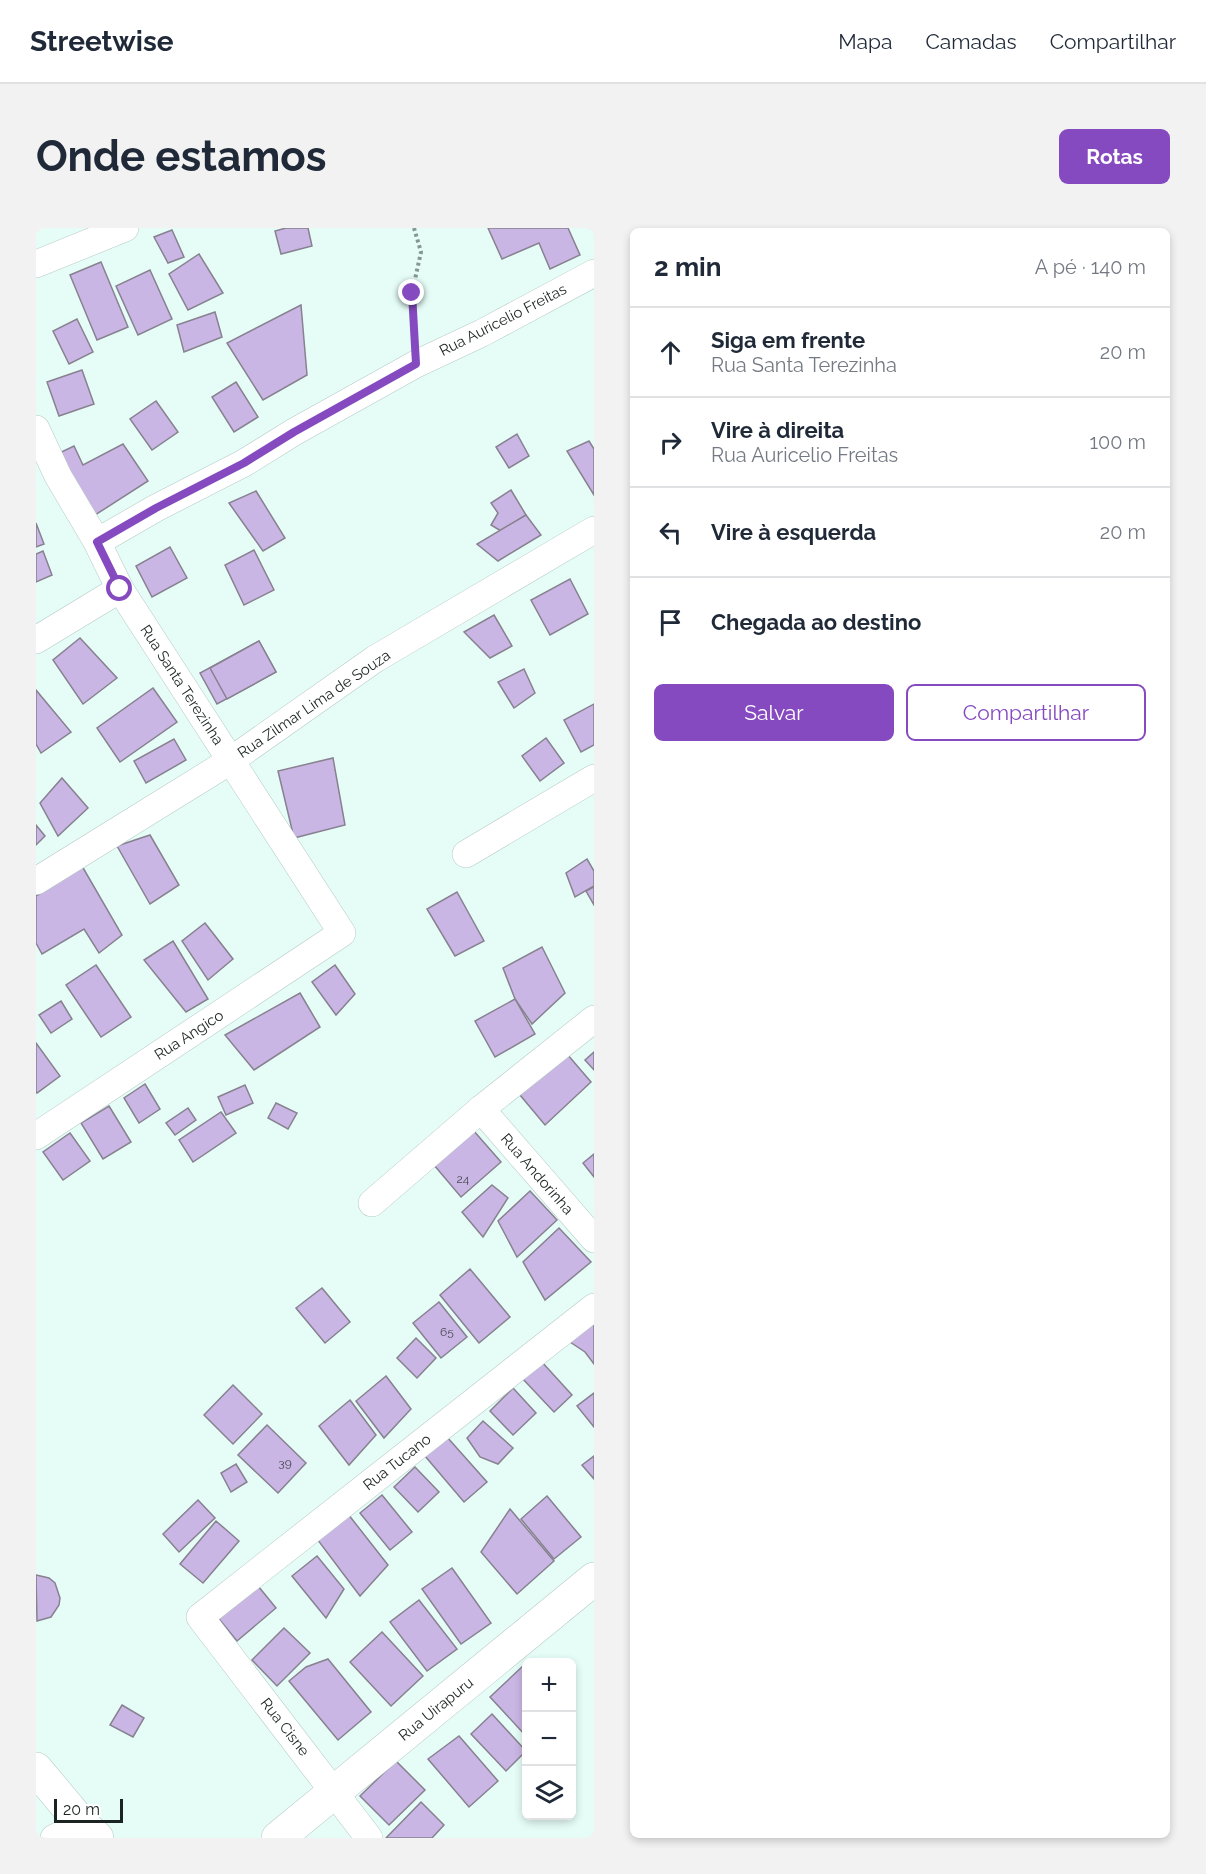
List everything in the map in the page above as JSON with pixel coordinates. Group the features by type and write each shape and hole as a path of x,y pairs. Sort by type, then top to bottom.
{"street":[{"path":"36,264 125,228"},
{"name":"Rua Auricelio Freitas","path":"97,542 156,508 244,463 416,364 482,333 594,273"},
{"name":"Rua Santa Terezinha","path":"36,429 47,481 97,542 120,589 342,933"},
{"name":"Rua Zilmar Lima de Souza","path":"36,881 230,761 375,659 594,531"},
{"path":"36,640 120,589"},
{"path":"466,854 594,778"},
{"name":"Rua Angico","path":"36,1136 342,933"},
{"path":"372,1203 481,1109 594,1019"},
{"name":"Rua Andorinha","path":"481,1109 594,1239"},
{"name":"Rua Tucano","path":"200,1617 594,1307"},
{"name":"Rua Uirapuru","path":"279,1838 594,1579"},
{"name":"Rua Cisne","path":"200,1617 369,1838"},
{"path":"36,1769 78,1833"}],"path":[{"path":"414,228 421,252 412,293 416,364"}],"building":[{"path":"286,228 308,228 312,246 281,254 275,231"},
{"path":"488,228 568,228 580,255 550,269 539,243 502,259"},
{"path":"172,230 184,257 168,263 154,237"},
{"path":"199,254 223,293 188,310 169,274"},
{"path":"101,262 128,327 97,340 70,275"},
{"path":"150,270 172,319 138,335 116,286"},
{"path":"301,305 307,375 263,400 227,343"},
{"path":"215,312 222,337 184,352 177,325"},
{"path":"77,319 93,352 69,364 53,331"},
{"path":"82,370 94,404 59,416 47,382"},
{"path":"236,382 258,417 234,432 212,397"},
{"path":"156,401 178,432 152,450 130,419"},
{"path":"517,434 529,456 509,468 496,447"},
{"path":"589,441 594,449 594,495 567,451"},
{"path":"123,444 148,481 92,517 55,455 74,446 83,465"},
{"path":"511,490 526,515 501,531 491,525 498,513 491,503"},
{"path":"256,491 285,538 263,551 229,503"},
{"path":"526,515 541,535 498,561 477,544"},
{"path":"36,523 44,544 36,547"},
{"path":"170,547 187,578 152,597 136,566"},
{"path":"254,550 274,590 244,605 225,565"},
{"path":"43,551 52,575 36,582 36,554"},
{"path":"570,579 588,614 550,635 531,600"},
{"path":"494,615 512,646 490,658 464,632"},
{"path":"80,638 117,678 83,704 53,660"},
{"path":"259,641 276,672 217,704 200,673"},
{"path":"259,641 276,672 227,699 210,668"},
{"path":"524,669 535,693 514,708 498,682"},
{"path":"153,688 177,722 120,762 97,728"},
{"path":"36,690 71,732 41,753 36,744"},
{"path":"594,704 594,745 581,752 564,720"},
{"path":"546,738 564,763 540,781 522,756"},
{"path":"174,739 186,760 146,783 134,761"},
{"path":"333,758 345,825 294,838 278,771"},
{"path":"62,778 88,808 58,836 40,803"},
{"path":"36,825 45,836 36,845"},
{"path":"150,835 179,885 150,904 117,846"},
{"path":"587,859 594,871 594,886 575,897 566,873"},
{"path":"82,866 122,935 99,953 84,929 42,954 36,943 36,896"},
{"path":"594,887 594,905 586,891"},
{"path":"457,892 484,941 455,956 427,909"},
{"path":"205,923 233,959 208,980 182,941"},
{"path":"173,941 208,999 186,1012 144,960"},
{"path":"542,947 565,993 532,1024 515,999 503,968"},
{"path":"96,965 131,1017 101,1037 66,985"},
{"path":"335,965 355,994 336,1015 312,982"},
{"path":"300,993 320,1027 254,1070 225,1035"},
{"path":"515,999 535,1034 495,1057 475,1021"},
{"path":"61,1001 72,1019 51,1033 39,1015"},
{"path":"36,1043 60,1076 37,1093 36,1091"},
{"path":"594,1052 594,1070 585,1060"},
{"path":"567,1054 591,1082 545,1125 520,1095"},
{"path":"145,1084 160,1109 139,1123 124,1098"},
{"path":"245,1085 253,1103 226,1115 218,1097"},
{"path":"276,1103 297,1113 288,1129 268,1118"},
{"path":"109,1106 131,1142 103,1159 81,1123"},
{"path":"188,1108 196,1120 175,1135 166,1123"},
{"path":"221,1112 236,1133 193,1162 179,1140"},
{"path":"473,1130 501,1162 461,1197 434,1165"},
{"path":"70,1133 90,1161 63,1180 43,1152"},
{"path":"594,1154 594,1177 583,1163"},
{"path":"492,1185 508,1198 483,1237 462,1212"},
{"path":"530,1191 557,1220 517,1257 498,1221"},
{"path":"559,1228 591,1262 545,1300 523,1262"},
{"path":"470,1269 510,1317 479,1343 440,1295"},
{"path":"322,1288 350,1322 325,1343 296,1308"},
{"path":"439,1302 467,1337 441,1358 413,1323"},
{"path":"594,1319 594,1364 585,1352 567,1340"},
{"path":"416,1338 436,1358 417,1378 397,1358"},
{"path":"541,1361 572,1395 554,1412 522,1378"},
{"path":"386,1376 411,1409 384,1438 356,1401"},
{"path":"233,1385 262,1414 233,1444 204,1415"},
{"path":"513,1388 536,1413 513,1435 490,1411"},
{"path":"594,1393 594,1427 577,1406"},
{"path":"350,1400 376,1435 349,1465 319,1426"},
{"path":"483,1421 513,1448 498,1464 480,1457 467,1438"},
{"path":"267,1425 306,1463 278,1493 238,1455"},
{"path":"447,1437 487,1482 464,1502 425,1456"},
{"path":"594,1456 594,1479 582,1465"},
{"path":"236,1464 247,1482 231,1492 221,1473"},
{"path":"415,1467 439,1492 418,1512 394,1487"},
{"path":"382,1495 412,1532 390,1550 360,1513"},
{"path":"547,1496 581,1537 554,1559 521,1519"},
{"path":"198,1500 215,1518 179,1552 163,1534"},
{"path":"510,1509 554,1561 517,1594 481,1552"},
{"path":"348,1514 388,1565 360,1596 317,1539"},
{"path":"216,1521 239,1541 203,1583 180,1564"},
{"path":"317,1556 344,1589 326,1618 292,1576"},
{"path":"452,1568 491,1623 461,1644 422,1589"},
{"path":"36,1575 49,1578 55,1583 60,1598 59,1605 51,1617 37,1621"},
{"path":"254,1581 276,1608 237,1641 215,1614"},
{"path":"419,1600 457,1649 427,1671 390,1622"},
{"path":"284,1628 310,1653 277,1686 252,1660"},
{"path":"382,1632 423,1676 391,1706 350,1662"},
{"path":"328,1659 371,1712 338,1740 289,1681 306,1667"},
{"path":"522,1667 522,1732 490,1697"},
{"path":"122,1705 144,1718 133,1737 110,1725"},
{"path":"492,1714 522,1747 522,1755 506,1771 471,1734"},
{"path":"459,1736 498,1781 469,1807 428,1759"},
{"path":"396,1761 425,1790 389,1825 360,1796"},
{"path":"421,1802 444,1825 432,1838 386,1838"}],"route":[{"path":"120,589 97,542 156,508 244,463 294,432 416,364 412,293"}]}
